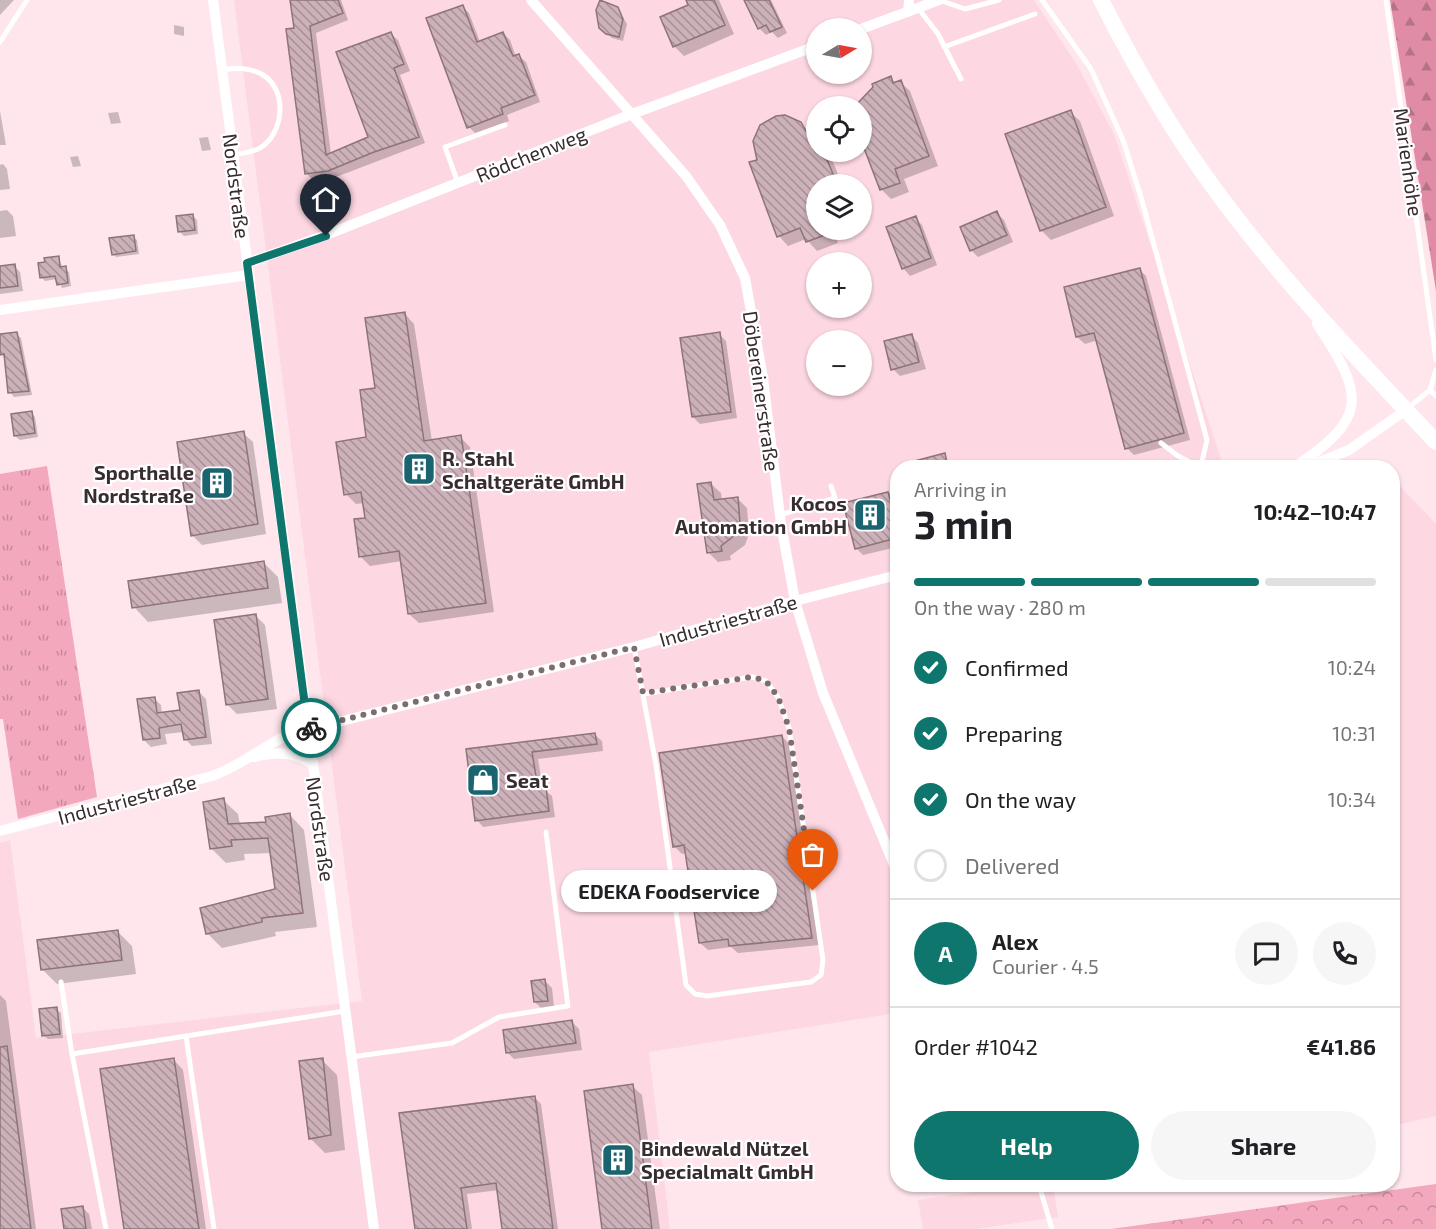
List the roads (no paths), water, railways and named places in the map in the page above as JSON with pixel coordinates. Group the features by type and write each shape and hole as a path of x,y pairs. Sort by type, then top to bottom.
{"main road":[{"path":"1101,0 1141,76 1188,151 1221,197 1294,288 1436,442"}],"street":[{"name":"Nordstraße","path":"213,0 374,1229"},
{"name":"Döbereinerstraße","path":"531,0 686,176 720,225 745,278 763,378 780,515 795,601 824,693 890,855"},
{"path":"909,0 913,10"},
{"path":"872,25 939,0"},
{"name":"Rödchenweg","path":"247,263 326,236 632,114 806,50"},
{"path":"0,310 249,275"},
{"path":"1294,288 1347,372 1351,403 1344,426 1326,446 1305,460"},
{"path":"1323,460 1358,445 1406,410"},
{"name":"Industriestraße","path":"0,831 212,776 235,768 267,745 287,735 308,729 634,647 890,577"},
{"name":"Industriestraße","path":"251,758 277,752 296,754 312,764"}],"lane":[{"path":"0,42 27,0"},
{"path":"939,0 965,9 999,0"},
{"path":"1042,0 1091,69 1123,140 1141,197 1207,440 1203,460"},
{"name":"Marienhöhe","path":"1386,0 1436,360"},
{"path":"913,10 938,34 961,79"},
{"path":"944,47 1035,14"},
{"path":"222,70 247,69 263,75 274,88 280,108 277,126 269,141 259,149 233,155"},
{"path":"458,183 445,147 505,124"},
{"path":"1406,410 1430,390 1436,369"},
{"path":"1430,390 1436,396"},
{"path":"1161,443 1186,460"},
{"path":"780,515 835,498 831,486"},
{"path":"634,647 656,765 686,985 695,994 707,996 811,982 821,975 823,960 789,728 778,697 766,681 752,677 643,693"},
{"path":"351,1057 452,1043 499,1017 568,1006 546,832"},
{"path":"61,982 72,1054 106,1229"},
{"path":"72,1054 346,1011"},
{"path":"186,1036 214,1229"},
{"path":"1041,1192 1052,1229"}],"place":[{"name":"R. Stahl Schaltgeräte GmbH","path":"419,469"},
{"name":"Sporthalle Nordstraße","path":"217,483"},
{"name":"Kocos Automation GmbH","path":"870,515"},
{"name":"Seat","path":"483,780"},
{"name":"EDEKA Foodservice","path":"813,891"},
{"name":"Bindewald Nützel Specialmalt GmbH","path":"618,1160"}]}
